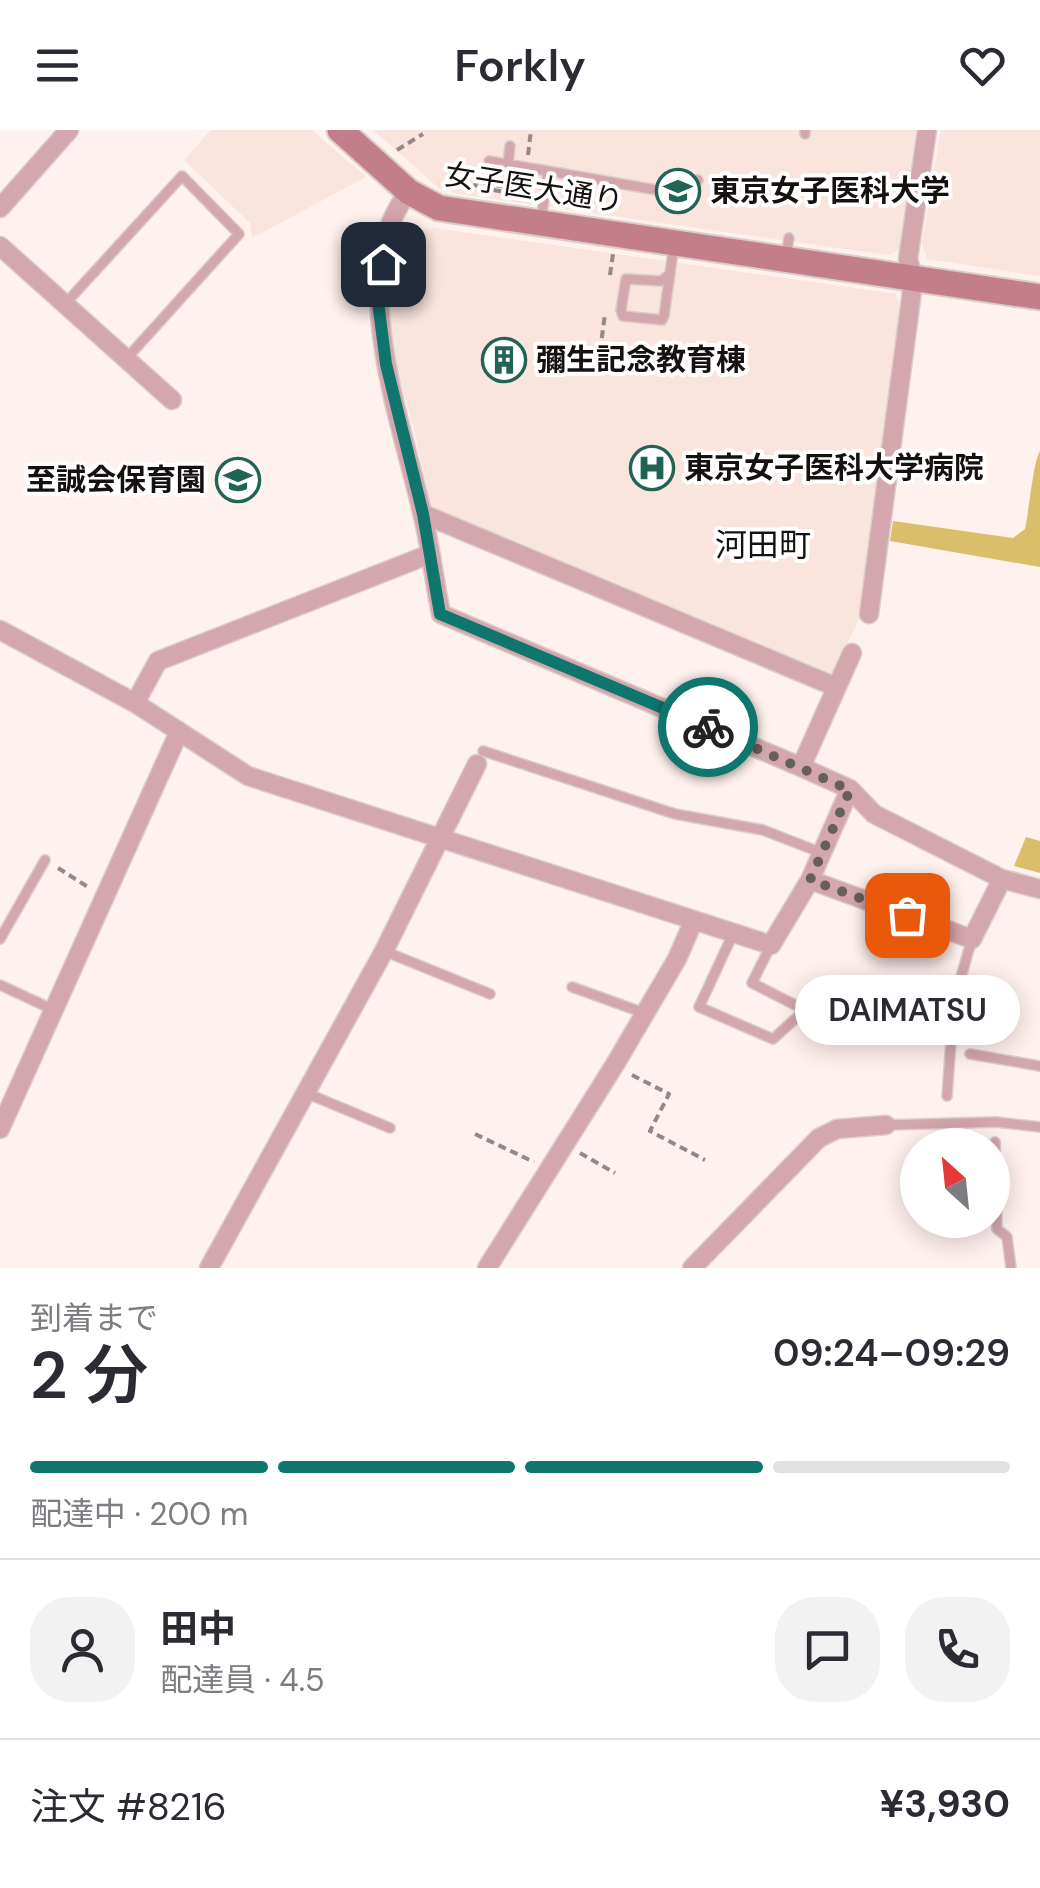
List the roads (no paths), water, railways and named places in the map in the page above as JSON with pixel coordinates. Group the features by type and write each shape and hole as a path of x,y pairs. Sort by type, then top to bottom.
{"street":[{"path":"0,208 69,130"},
{"name":"女子医大通り","path":"340,130 410,192 438,208 674,243 787,249 912,278 1040,297"},
{"path":"869,614 912,278 908,259 927,130"},
{"path":"410,192 388,227 378,302 386,364 423,514 440,614 801,767 850,790 874,814 1002,879 1040,888"},
{"path":"0,246 172,400"},
{"path":"423,514 836,687"},
{"path":"135,703 158,661 430,554"},
{"path":"0,630 135,703 248,776 771,945 810,880 850,790"},
{"path":"801,767 852,654"},
{"path":"0,1129 179,732"},
{"path":"210,1268 384,951 480,757"},
{"path":"810,880 972,939 1002,879"},
{"path":"487,1268 645,1014 693,922"},
{"path":"692,1268 819,1138 837,1129 886,1125"}],"lane":[{"path":"508,164 510,146"},
{"path":"490,161 668,192 698,180"},
{"path":"541,223 548,171"},
{"path":"66,303 182,176 240,234 127,358"},
{"path":"670,274 661,281 626,279 623,316 662,320 670,274 674,243"},
{"path":"480,757 675,814 763,830 822,853"},
{"path":"0,939 45,860"},
{"path":"733,934 699,1006 773,1040 805,1010 752,983 771,945"},
{"path":"947,1096 954,1002 972,939"},
{"path":"384,951 490,994"},
{"path":"0,985 54,1010"},
{"path":"572,987 645,1014"},
{"path":"846,1022 880,996 954,1002"},
{"path":"970,1054 1040,1066"},
{"path":"306,1094 390,1128"},
{"path":"886,1125 996,1122 1040,1127"},
{"path":"1007,1238 1011,1268"}],"place":[{"name":"東京女子医科大学","path":"678,191"},
{"name":"彌生記念教育棟","path":"504,360"},
{"name":"東京女子医科大学病院","path":"652,468"},
{"name":"至誠会保育園","path":"238,480"},
{"name":"DAIMATSU","path":"907,915"}],"district":[{"name":"河田町","path":"763,545"}]}
